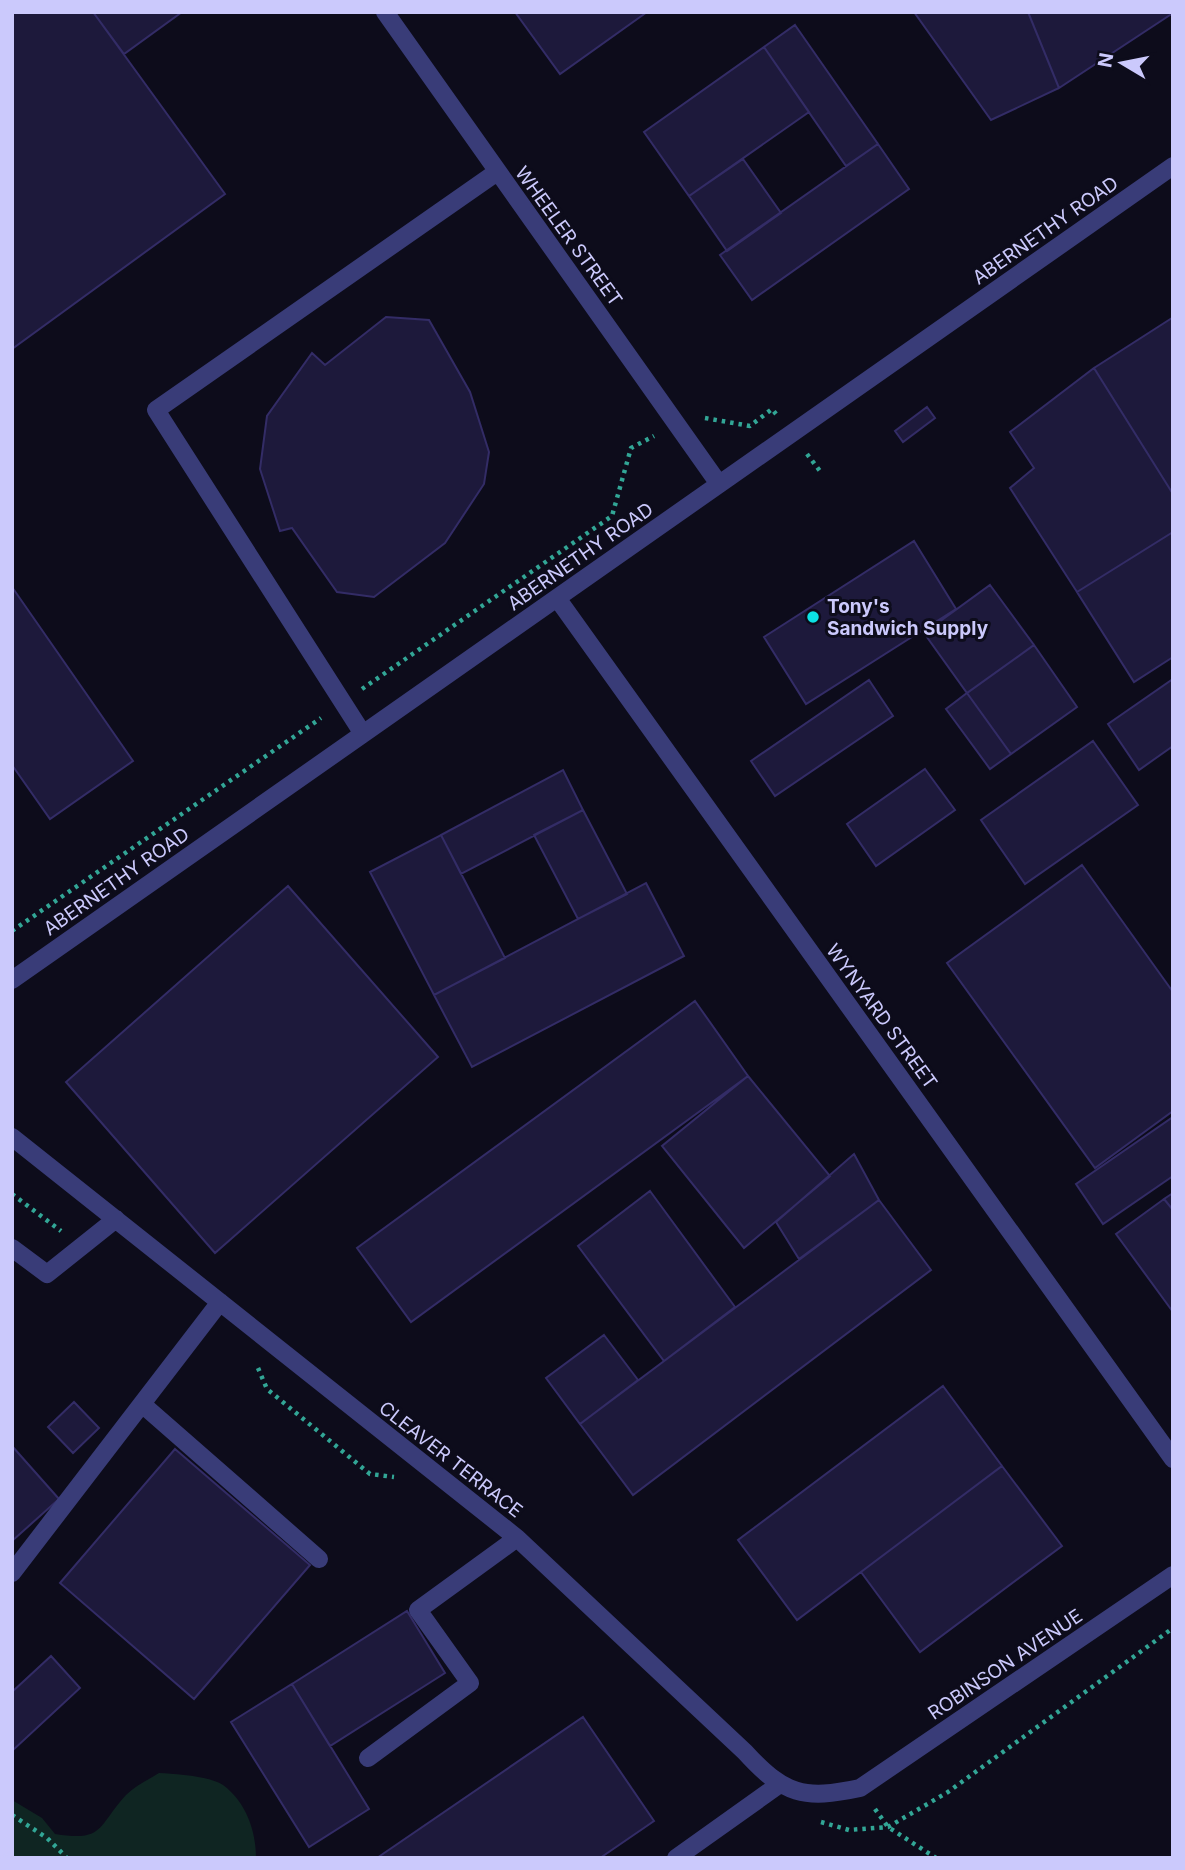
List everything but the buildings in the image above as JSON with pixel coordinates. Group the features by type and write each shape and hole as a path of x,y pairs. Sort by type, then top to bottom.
{"street":[{"name":"WHEELER STREET","path":"385,12 719,484"},
{"name":"ABERNETHY ROAD","path":"12,980 791,433 1171,171"},
{"path":"363,734 156,410 497,172"},
{"name":"WYNYARD STREET","path":"557,598 1173,1459"},
{"name":"CLEAVER TERRACE","path":"12,1137 517,1538 746,1752 765,1774 780,1784 814,1795 860,1788"},
{"path":"12,1248 47,1274 116,1219"},
{"path":"12,1573 220,1302"},
{"path":"142,1404 318,1559"},
{"path":"368,1758 471,1683 418,1610 517,1538"},
{"name":"ROBINSON AVENUE","path":"860,1788 1173,1575"},
{"path":"676,1858 780,1784"}],"path":[{"path":"12,931 612,516 631,448 696,416 750,426 772,410 820,471"},
{"path":"860,1788 888,1827 936,1858"},
{"path":"12,1815 47,1838 67,1858"}],"green space":[{"path":"159,1773 209,1779 231,1792 244,1808 252,1828 256,1858 12,1858 12,1800 42,1818 55,1834 83,1836 98,1830 126,1795"}],"place":[{"name":"Tony's Sandwich Supply","path":"813,617"}]}
